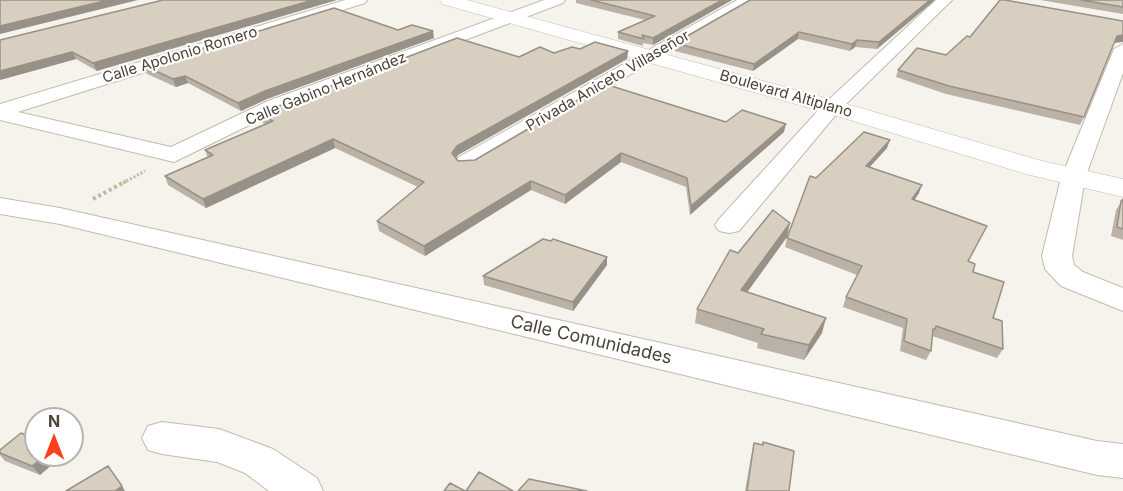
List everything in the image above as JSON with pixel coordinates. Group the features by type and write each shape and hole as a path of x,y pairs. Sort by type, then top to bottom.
{"street":[{"name":"Calle Apolonio Romero","path":"0,112 360,0"},
{"name":"Boulevard Altiplano","path":"448,0 832,107 1073,178 1123,188"},
{"name":"Calle Gabino Hernández","path":"174,155 275,105 558,0"},
{"name":"Privada Aniceto Villaseñor","path":"467,162 748,0"},
{"path":"729,225 832,107 945,0"},
{"path":"1123,49 1073,178 1057,256 1060,269 1072,279 1123,300"},
{"path":"0,112 174,155"},
{"path":"0,206 60,216"},
{"name":"Calle Comunidades","path":"60,216 1086,455 1123,461"},
{"path":"162,438 219,446 259,461 302,491"}],"path":[{"path":"60,216 174,155"}],"building":[{"path":"0,0 108,0 0,26"},
{"path":"163,0 313,0 93,63 72,52 0,71 0,40"},
{"path":"591,0 722,0 653,38 642,35 644,39 618,32 655,16"},
{"path":"750,0 930,0 879,42 857,40 852,44 799,32 754,64 675,43"},
{"path":"1000,0 1123,21 1123,35 1117,36 1084,117 949,86 898,70 917,48 946,55 967,36 970,37"},
{"path":"1081,0 1123,0 1123,7"},
{"path":"334,8 398,30 412,25 433,31 265,91 238,103 185,76 173,79 145,66"},
{"path":"457,38 519,57 540,47 554,53 572,47 580,49 595,42 628,51 457,146 452,153 458,161 475,160 605,84 726,122 742,110 786,124 691,206 687,178 621,153 565,195 531,181 424,246 377,221 424,182 333,139 203,199 165,176 213,155 205,150 273,121 258,114"},
{"path":"864,132 890,140 866,166 922,185 912,199 987,226 968,261 975,264 973,272 1004,282 993,318 1002,321 1003,349 936,326 933,329 931,351 904,341 907,319 846,297 862,266 787,238 810,176 816,178"},
{"path":"1123,199 1123,229 1117,227"},
{"path":"773,210 790,223 741,290 826,318 809,345 761,334 764,329 697,309 730,250 738,253"},
{"path":"543,239 551,241 553,239 607,257 573,302 483,276"},
{"path":"21,433 24,434 24,463 0,453 0,450"},
{"path":"763,442 794,451 789,491 747,491 754,443 763,445"},
{"path":"108,466 122,486 115,491 66,491"},
{"path":"479,472 513,491 466,491"},
{"path":"529,479 587,491 518,491"},
{"path":"450,483 465,491 444,491"}]}
